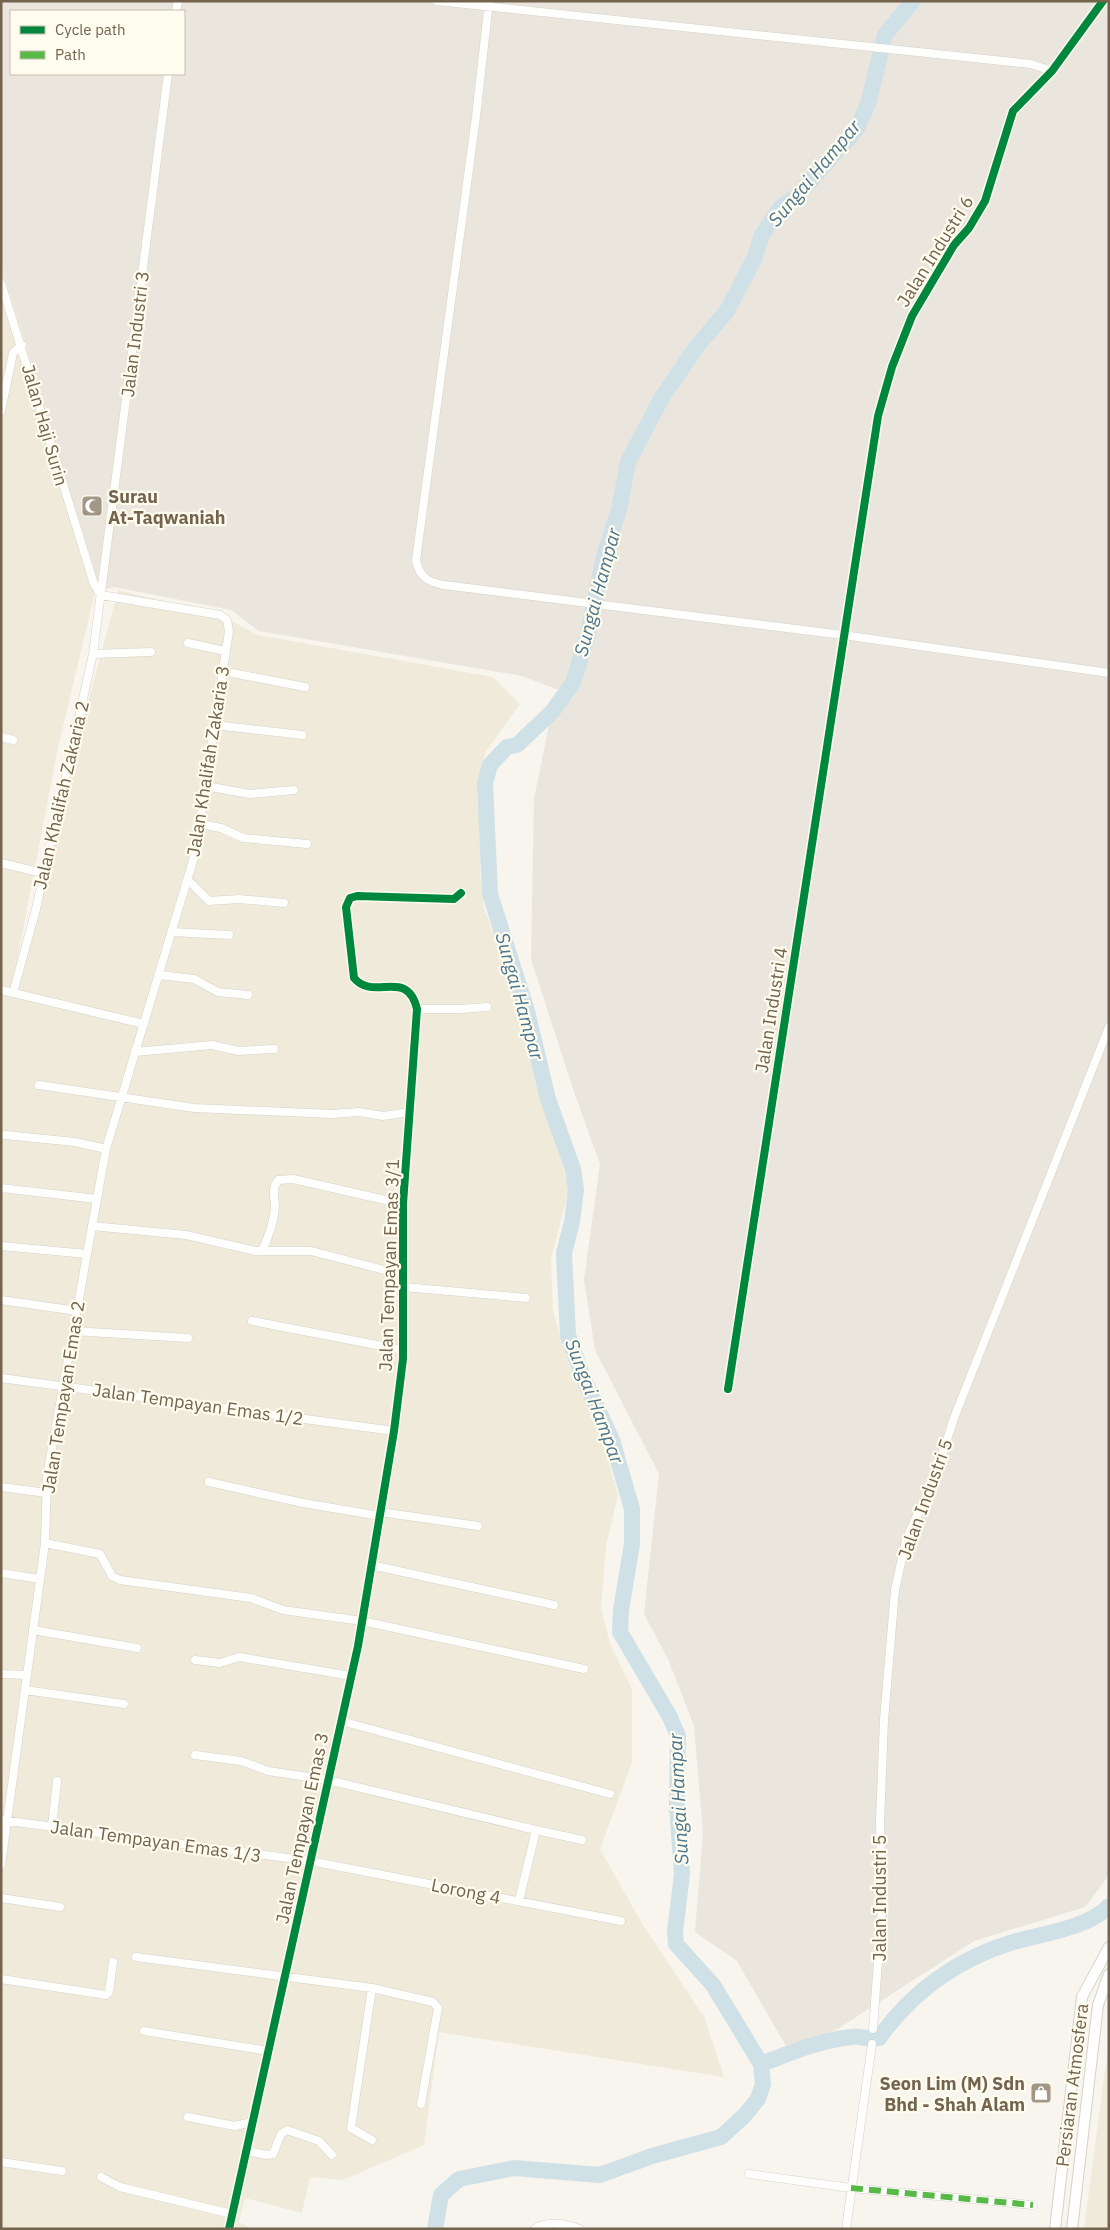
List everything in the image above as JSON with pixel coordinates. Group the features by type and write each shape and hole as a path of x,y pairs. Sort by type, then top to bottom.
{"street":[{"path":"437,1 1032,64 1052,71"},
{"name":"Jalan Industri 6","path":"843,635 878,416 900,344 912,316 933,278 985,201 1013,111 1052,71 1103,1"},
{"path":"489,5 416,560 418,570 423,577 432,583 843,635 1109,672"},
{"name":"Jalan Industri 3","path":"101,595 168,75"},
{"name":"Jalan Haji Surin","path":"1,282 22,345 65,496 94,584 101,595"},
{"path":"1,411 4,379 13,353 22,345"},
{"name":"Jalan Khalifah Zakaria 3","path":"101,595 220,615 227,620 228,626 201,824 188,880 144,1024"},
{"name":"Jalan Khalifah Zakaria 2","path":"13,993 43,873 93,654 101,595"},
{"name":"Jalan Industri 4","path":"728,1389 843,635"},
{"path":"188,643 225,651"},
{"path":"93,654 151,652"},
{"path":"222,671 304,687"},
{"path":"214,725 302,735"},
{"path":"1,737 13,740"},
{"path":"205,786 250,794 294,790"},
{"path":"201,824 221,828 243,838 307,844"},
{"path":"1,863 43,873"},
{"path":"188,880 209,901 239,899 284,903"},
{"path":"461,893 454,899 357,896 350,898 347,902 351,971 358,984 367,987 398,987 406,989 412,993 417,1009 461,1010 487,1007"},
{"path":"172,932 229,935"},
{"path":"159,975 194,979 218,992 248,996"},
{"path":"1,990 144,1024"},
{"name":"Jalan Tempayan Emas 3/1","path":"394,1431 403,1350 403,1204 417,1009"},
{"name":"Jalan Tempayan Emas 2","path":"1,1866 4,1820 25,1690 45,1543 47,1476 106,1149 144,1024"},
{"name":"Jalan Industri 5","path":"873,2029 882,1908 880,1822 885,1712 895,1590 906,1540 937,1471 954,1418 1109,1027"},
{"path":"135,1052 212,1045 232,1051 274,1049"},
{"path":"39,1085 194,1108 332,1114 359,1112 383,1116 410,1112"},
{"path":"5,1135 75,1142 106,1149"},
{"path":"262,1251 268,1238 275,1208 272,1195 278,1180 293,1179 403,1204"},
{"path":"1,1188 97,1199"},
{"path":"92,1226 186,1235 262,1251 310,1251 404,1275"},
{"path":"1,1246 87,1254"},
{"path":"404,1287 526,1298"},
{"path":"1,1300 76,1311"},
{"path":"252,1321 403,1350"},
{"path":"73,1331 188,1338"},
{"name":"Jalan Tempayan Emas 1/2","path":"1,1378 394,1431"},
{"name":"Jalan Tempayan Emas 3","path":"229,2229 351,1676 394,1431"},
{"path":"210,1482 303,1503 478,1526"},
{"path":"1,1487 47,1493"},
{"path":"45,1543 100,1554 112,1576 120,1580 251,1598 283,1610 362,1622 584,1669"},
{"path":"371,1565 554,1605"},
{"path":"1,1573 40,1579"},
{"path":"33,1630 137,1648"},
{"path":"195,1660 220,1663 239,1657 351,1676"},
{"path":"1,1674 27,1675"},
{"path":"25,1690 124,1704"},
{"path":"341,1721 610,1794"},
{"path":"195,1755 241,1761 268,1771 328,1780 582,1840"},
{"path":"52,1827 57,1781"},
{"name":"Jalan Tempayan Emas 1/3","path":"4,1820 310,1861"},
{"path":"519,1901 536,1830"},
{"name":"Lorong 4","path":"310,1861 621,1922"},
{"path":"1,1898 60,1907"},
{"name":"Persiaran Atmosfera","path":"1056,2229 1082,1997 1109,1947"},
{"path":"136,1957 372,1988 433,2002 438,2008 421,2104"},
{"path":"1,1979 68,1991 106,1995 109,1992 113,1962"},
{"name":"Persiaran Atmosfera","path":"1072,2229 1098,2005 1109,1974"},
{"path":"372,1988 351,2128 372,2140"},
{"path":"144,2031 268,2051"},
{"path":"846,2229 872,2044"},
{"path":"188,2117 235,2126 252,2122"},
{"path":"246,2150 267,2155 274,2154 281,2134 286,2130 319,2141 332,2155"},
{"path":"1,2162 62,2171"},
{"path":"749,2174 851,2188 1033,2205"},
{"path":"102,2177 120,2187 232,2214"},
{"path":"534,2229 551,2224 566,2224 580,2229"}],"shaded area":[{"path":"1,1 1109,1 1109,1875 1085,1907 974,1941 839,2028 789,2051 736,1960 695,1932 703,1833 694,1726 668,1659 644,1614 659,1474 595,1350 584,1280 600,1164 573,1089 531,959 534,798 549,726 574,696 522,676 259,631 231,610 114,587 95,592 24,337 1,263"},
{"path":"1,263 24,337 95,592 58,748 12,987 1,985"},
{"path":"118,590 220,615 258,635 493,677 520,704 485,753 477,801 481,831 480,876 484,909 502,953 521,1011 569,1189 551,1259 553,1312 573,1375 597,1423 618,1495 606,1546 601,1607 610,1644 632,1689 632,1762 600,1849 643,1925 704,2017 724,2077 439,2032 424,2145 343,2180 310,2177 302,2213 245,2198 239,2222 252,2229 1,2229 1,994 16,997 39,908 58,815"},
{"path":"1109,2040 1109,2229 1084,2229"}],"waterway":[{"name":"Sungai Hampar","path":"761,2064 713,1985 676,1944 675,1932 682,1874 677,1807 678,1736 670,1717 620,1632 621,1610 632,1544 632,1509 612,1440 582,1375 568,1335 564,1253 572,1222 576,1190 573,1169 548,1099 527,1011 490,894 485,783 490,765 507,747 517,745 552,712 573,683 588,634 604,556 619,510 628,462 661,399 698,345 727,311 754,259 762,235 781,207 797,196 856,130 868,104 885,35 913,1"},
{"path":"435,2229 441,2195 459,2179 514,2168 600,2175 652,2156 721,2137 744,2116 758,2099 763,2084 761,2064 828,2041 852,2037 879,2038 906,2006 921,1992 954,1968 990,1950 1076,1925 1100,1914 1109,1906"}],"marked path":[{"path":"851,2188 1033,2205"}],"cycle path":[{"path":"728,1389 878,416 892,367 912,316 954,245 969,228 985,201 1013,111 1052,71 1103,1"},
{"path":"229,2229 358,1646 394,1431 403,1359 403,1204 417,1009 412,997 406,990 398,987 371,987 362,984 354,978 346,907 350,898 357,896 454,899 461,893"}],"place":[{"name":"Surau At-Taqwaniah","path":"92,506"},
{"name":"Seon Lim (M) Sdn Bhd - Shah Alam","path":"1041,2093"}]}
